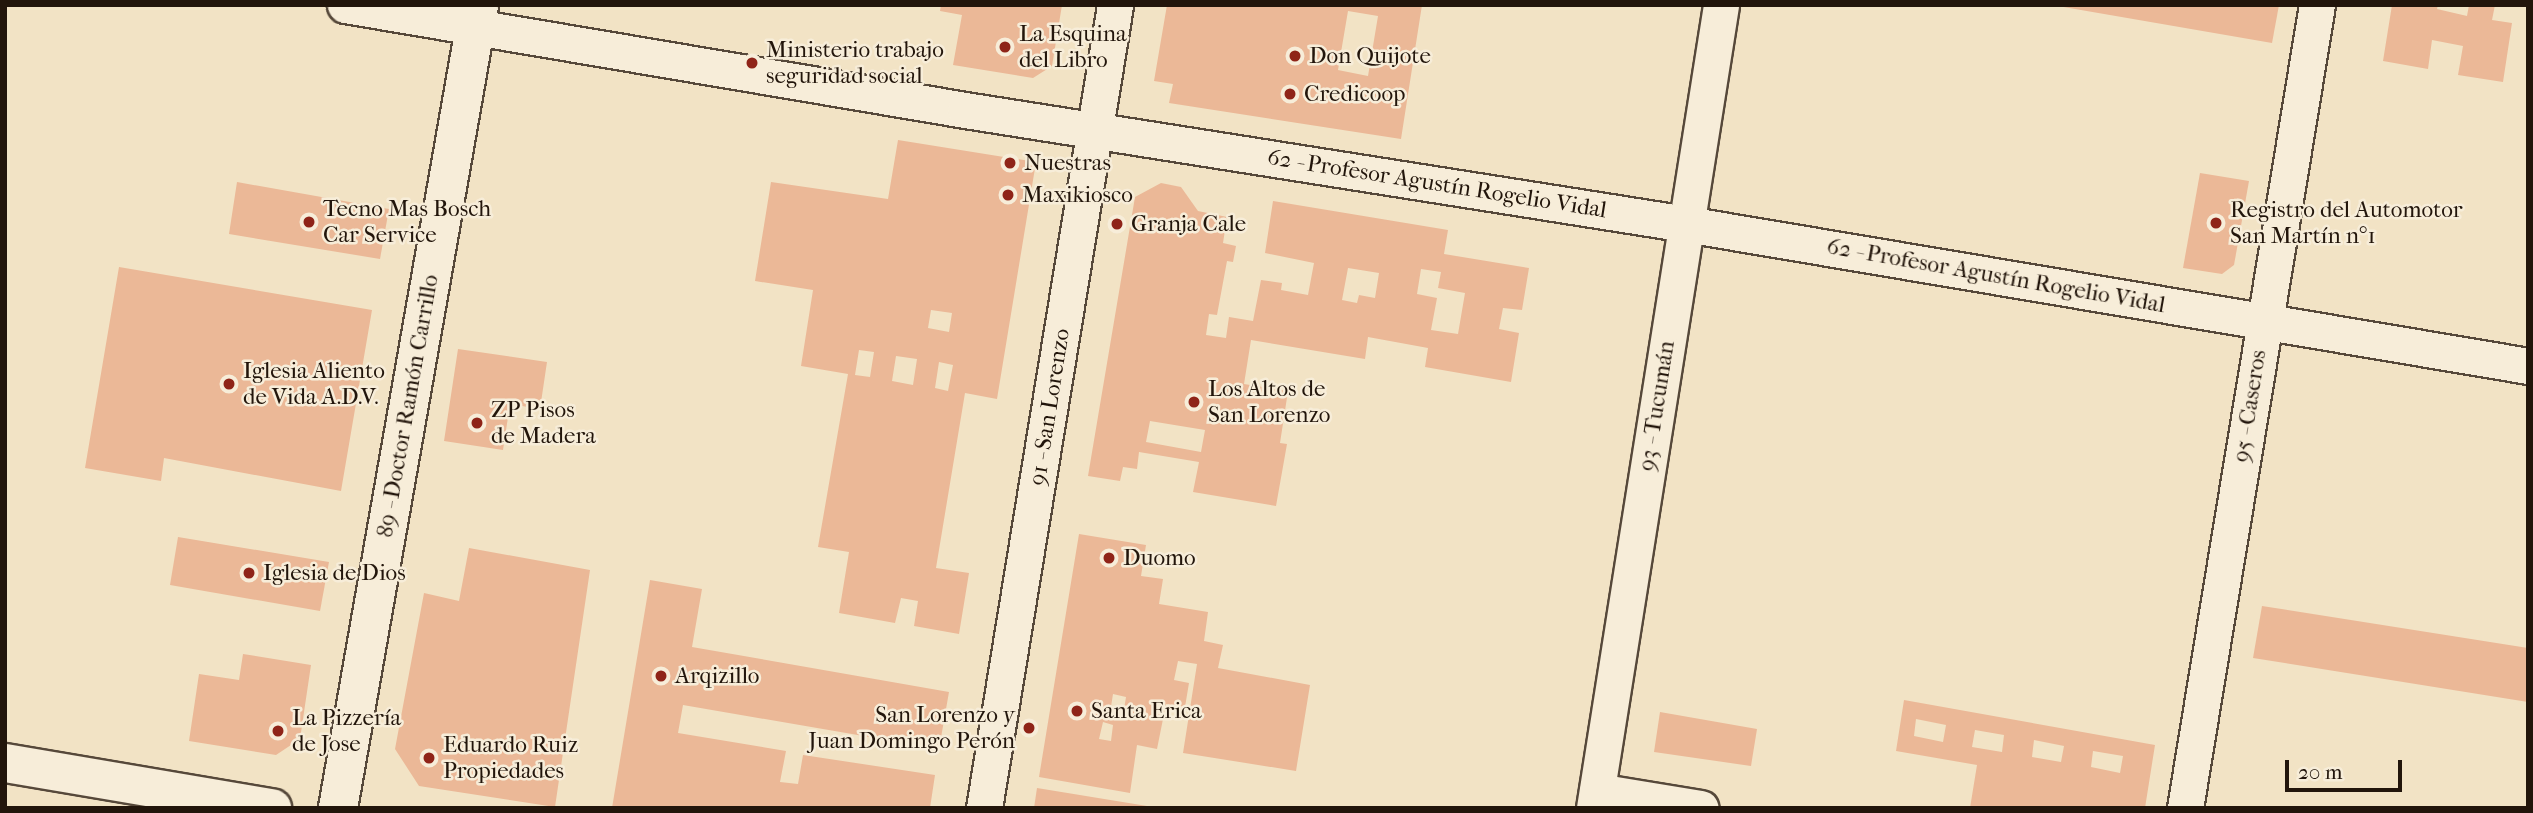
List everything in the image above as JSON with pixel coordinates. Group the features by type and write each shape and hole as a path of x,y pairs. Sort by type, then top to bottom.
{"street":[{"name":"62 - Profesor Agustín Rogelio Vidal","path":"345,5 477,17 1096,129 1686,224 2528,366"},
{"name":"91 - San Lorenzo","path":"984,808 1115,5"},
{"name":"93 - Tucumán","path":"1596,799 1721,5"},
{"name":"95 - Caseros","path":"2186,808 2317,5"},
{"name":"89 - Doctor Ramón Carrillo","path":"338,808 477,17"},
{"path":"5,762 272,808"},
{"path":"1596,799 1701,808"}],"building":[{"name":"La Esquina del Libro","path":"941,5 1062,5 1052,66 1033,78 953,65 962,15 940,11"},
{"path":"1167,5 1422,5 1401,139 1169,103 1173,84 1154,81","holes":["1348,11 1378,16 1368,76 1338,70"]},
{"path":"2052,5 2279,5 2272,43"},
{"path":"2392,5 2438,5 2437,9 2467,16 2469,5 2495,5 2492,20 2512,23 2503,82 2458,75 2463,46 2432,40 2428,69 2383,61"},
{"path":"898,140 1036,162 997,399 965,393 936,568 969,573 959,634 914,626 918,601 901,598 895,623 839,613 849,552 818,547 848,374 801,366 813,290 755,281 771,182 888,199","holes":["931,310 952,313 949,332 928,328","859,350 874,352 870,377 855,375","896,356 917,359 913,385 892,381","939,362 953,365 948,391 935,388"]},
{"name":"Registro del Automotor San Martín n°1","path":"2200,173 2249,181 2234,265 2222,274 2183,268"},
{"name":"Tecno Mas Bosch Car Service","path":"237,182 389,209 380,259 229,234"},
{"path":"1161,183 1181,187 1198,211 1227,217 1223,243 1236,246 1233,262 1227,261 1217,315 1209,314 1206,335 1226,338 1229,317 1253,321 1261,280 1282,283 1281,290 1308,295 1314,263 1265,253 1273,201 1448,230 1444,254 1529,268 1522,310 1503,308 1499,329 1519,333 1511,382 1425,367 1428,348 1368,337 1365,359 1251,340 1244,384 1288,391 1280,443 1287,444 1276,506 1193,492 1199,462 1139,452 1137,469 1123,467 1120,481 1088,476 1135,197","holes":["1348,268 1379,273 1375,298 1359,295 1357,303 1342,300","1421,269 1441,272 1438,288 1465,293 1458,334 1431,330 1437,298 1417,294","1150,421 1205,430 1201,452 1146,442"]},
{"name":"Iglesia Aliento de Vida A.D.V.","path":"119,267 372,310 341,491 164,458 161,481 85,468"},
{"path":"458,349 547,362 540,409 510,404 503,450 444,441"},
{"path":"1079,534 1146,545 1141,576 1163,579 1159,604 1208,612 1204,641 1223,645 1218,668 1310,685 1296,771 1183,753 1197,664 1178,661 1174,680 1189,683 1185,707 1166,704 1157,749 1137,745 1130,793 1039,777","holes":["1113,694 1126,697 1123,715 1110,713","1103,722 1113,725 1111,741 1099,739"]},
{"name":"Iglesia de Dios","path":"178,537 329,562 320,611 170,585"},
{"path":"469,548 590,570 555,807 419,786 395,749 424,593 459,601"},
{"path":"650,580 702,589 692,647 949,692 939,749 683,705 678,733 786,751 780,782 798,784 803,755 935,775 930,808 612,808"},
{"path":"2262,606 2528,648 2528,702 2253,658"},
{"path":"243,654 311,665 300,739 276,755 189,741 199,674 239,680"},
{"path":"1904,700 2155,745 2145,808 1970,808 1977,765 1896,751","holes":["1916,719 1946,725 1943,742 1914,736","1975,730 2004,735 2002,752 1972,747","2034,740 2064,746 2061,762 2032,757","2093,751 2123,756 2120,773 2091,767"]},
{"path":"1660,712 1757,729 1751,766 1654,752"},
{"path":"1037,788 1147,806 1147,808 1034,808"}],"place":[{"name":"La Esquina del Libro","path":"1005,47"},
{"name":"Don Quijote","path":"1295,56"},
{"name":"Ministerio trabajo seguridad social","path":"752,63"},
{"name":"Credicoop","path":"1290,94"},
{"name":"Nuestras","path":"1010,163"},
{"name":"Maxikiosco","path":"1008,195"},
{"name":"Tecno Mas Bosch Car Service","path":"309,222"},
{"name":"Registro del Automotor San Martín n°1","path":"2216,223"},
{"name":"Granja Cale","path":"1117,224"},
{"name":"Iglesia Aliento de Vida A.D.V.","path":"229,384"},
{"name":"Los Altos de San Lorenzo","path":"1194,402"},
{"name":"ZP Pisos de Madera","path":"477,423"},
{"name":"Duomo","path":"1109,558"},
{"name":"Iglesia de Dios","path":"249,573"},
{"name":"Arqizillo","path":"661,676"},
{"name":"Santa Erica","path":"1077,711"},
{"name":"San Lorenzo y Juan Domingo Perón","path":"1029,728"},
{"name":"La Pizzería de Jose","path":"278,731"},
{"name":"Eduardo Ruiz Propiedades","path":"429,758"}]}
